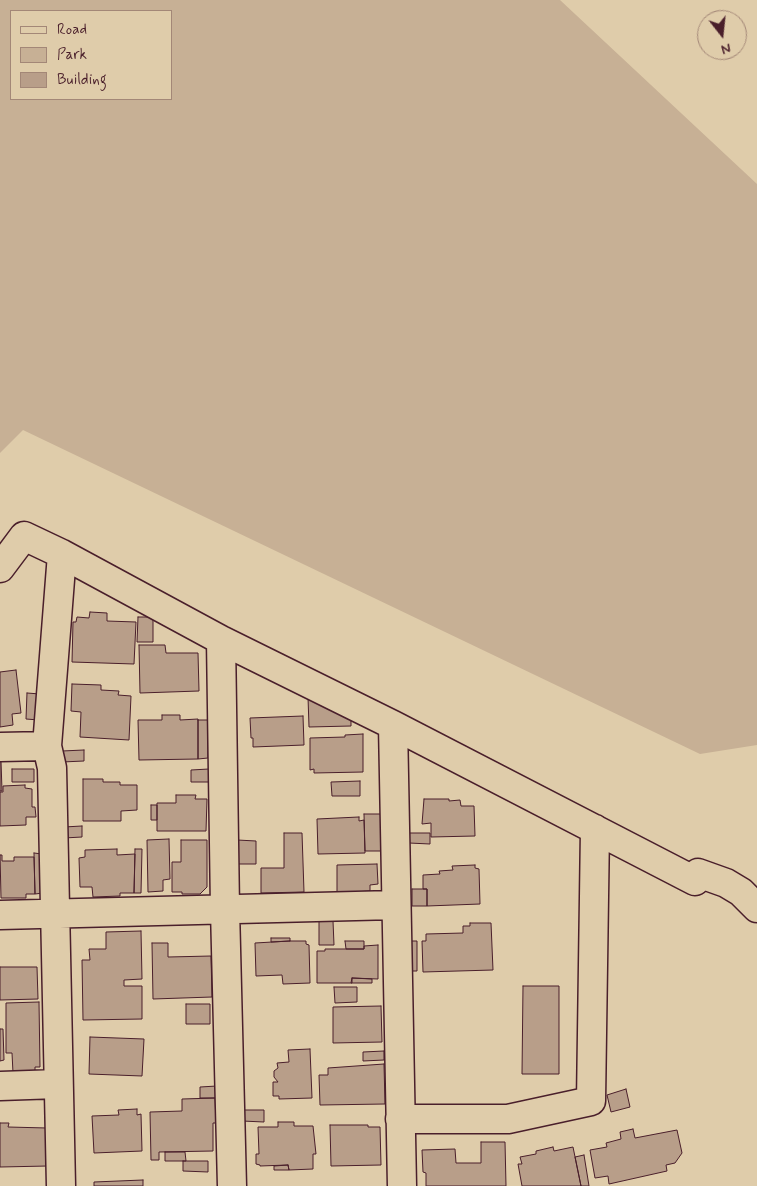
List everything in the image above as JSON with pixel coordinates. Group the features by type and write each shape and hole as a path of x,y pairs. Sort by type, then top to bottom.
{"street":[{"path":"0,568 24,536 62,554 221,640 392,725 695,881 698,872 726,883 741,892 757,908"},
{"path":"61,1186 52,768 47,746 62,554"},
{"path":"221,640 232,1186"},
{"path":"392,725 402,1186"},
{"path":"0,747 47,746"},
{"path":"400,1120 508,1119 591,1101 595,829"},
{"path":"0,915 395,905"},
{"path":"0,1086 58,1084"}],"green space":[{"path":"0,0 560,0 757,184 757,745 700,754 23,430 0,453"}],"building":[{"path":"90,612 107,613 107,621 136,622 134,664 72,662 73,622 76,622 77,617 89,618"},
{"path":"138,617 153,617 153,642 137,642"},
{"path":"139,645 165,645 166,653 198,653 199,691 140,693"},
{"path":"16,670 21,713 12,714 13,725 0,727 0,672"},
{"path":"72,684 101,685 101,690 119,691 118,695 131,696 129,740 80,737 81,712 71,711"},
{"path":"27,693 40,694 39,720 26,719"},
{"path":"308,697 351,716 351,726 309,727"},
{"path":"162,715 180,715 180,720 198,719 198,759 139,760 138,720 162,720"},
{"path":"303,716 304,745 253,747 250,718"},
{"path":"198,720 208,720 208,758 198,759"},
{"path":"363,734 363,772 314,773 314,769 310,770 310,738 345,737 345,735"},
{"path":"84,750 84,761 62,762 62,751"},
{"path":"1,761 2,791 0,791"},
{"path":"12,769 34,769 34,782 12,782"},
{"path":"209,769 209,782 191,782 191,770"},
{"path":"83,779 103,779 103,782 120,782 120,785 137,785 137,810 121,811 121,821 83,821"},
{"path":"360,781 360,796 332,796 331,782"},
{"path":"25,785 25,788 32,789 32,807 35,807 36,817 26,817 26,825 0,826 0,792 3,792 3,786"},
{"path":"176,795 196,795 195,799 207,799 206,831 157,831 157,803 176,803"},
{"path":"424,799 460,800 461,806 474,806 475,836 431,837 431,823 422,824"},
{"path":"151,805 157,805 157,820 151,820"},
{"path":"364,814 381,814 382,851 365,851"},
{"path":"359,817 359,821 364,820 365,853 318,854 317,819"},
{"path":"82,826 82,837 64,838 64,827"},
{"path":"284,833 302,833 304,892 261,893 261,868 284,868"},
{"path":"409,833 430,833 430,844 409,843"},
{"path":"169,839 170,879 163,880 163,891 148,892 147,840"},
{"path":"181,840 207,840 207,887 200,894 172,892 172,862 181,862"},
{"path":"237,840 256,841 256,864 238,864"},
{"path":"117,849 117,855 135,854 134,893 120,893 120,896 93,897 92,887 80,887 79,858 85,857 85,850"},
{"path":"135,849 142,849 141,893 134,893"},
{"path":"34,853 42,854 43,893 35,894"},
{"path":"0,855 2,855 2,861 14,861 14,857 34,857 35,894 26,894 26,898 1,898"},
{"path":"377,864 378,884 370,885 370,891 337,893 337,865"},
{"path":"475,865 475,868 479,869 480,904 427,906 427,889 423,889 423,875 440,874 439,871 453,870 452,866"},
{"path":"412,889 427,889 427,906 412,906"},
{"path":"319,921 333,921 334,945 319,945"},
{"path":"470,923 491,923 493,970 423,972 422,941 426,941 426,934 463,933 463,926 470,926"},
{"path":"141,931 142,979 124,980 124,986 142,986 142,1019 83,1020 82,960 90,960 89,949 106,949 106,932"},
{"path":"271,938 290,938 290,941 271,942"},
{"path":"306,941 306,944 309,945 310,983 283,984 282,975 256,976 255,943"},
{"path":"345,941 364,941 364,949 346,949"},
{"path":"411,941 417,941 417,971 411,971"},
{"path":"152,943 168,943 168,957 211,956 212,997 153,999"},
{"path":"378,945 378,979 352,978 352,983 317,983 317,951 325,951 325,949 364,949 364,946"},
{"path":"0,967 37,967 38,999 0,1000"},
{"path":"352,978 372,979 372,983 351,983"},
{"path":"523,986 559,986 559,1074 522,1074"},
{"path":"334,987 357,987 357,1002 335,1003"},
{"path":"39,1002 40,1067 35,1067 35,1073 13,1073 12,1053 6,1053 6,1003"},
{"path":"186,1004 210,1004 210,1024 186,1024"},
{"path":"381,1006 382,1042 333,1043 333,1007"},
{"path":"0,1029 3,1029 4,1060 0,1061"},
{"path":"90,1037 144,1039 142,1076 89,1074"},
{"path":"310,1049 312,1098 279,1099 279,1096 273,1096 273,1082 278,1082 274,1077 274,1071 278,1068 277,1063 289,1062 288,1050"},
{"path":"384,1051 384,1060 363,1061 363,1052"},
{"path":"384,1064 385,1104 320,1105 319,1075 328,1075 328,1068"},
{"path":"217,1086 217,1098 200,1098 200,1087"},
{"path":"626,1089 630,1107 611,1112 607,1095"},
{"path":"215,1098 216,1123 213,1123 213,1151 159,1152 159,1160 151,1160 150,1112 182,1111 182,1099"},
{"path":"137,1109 137,1115 141,1114 142,1151 94,1153 92,1116 119,1115 118,1110"},
{"path":"243,1110 264,1110 264,1122 242,1121"},
{"path":"278,1122 294,1122 294,1126 313,1126 316,1154 313,1154 313,1169 289,1170 288,1165 260,1166 256,1164 256,1154 259,1154 258,1127 278,1127"},
{"path":"0,1123 9,1123 8,1127 47,1128 48,1166 0,1167"},
{"path":"330,1125 368,1125 368,1127 380,1127 381,1165 331,1166"},
{"path":"633,1129 635,1138 677,1130 682,1153 675,1163 666,1165 667,1171 609,1184 608,1176 595,1178 590,1150 607,1147 606,1143 621,1139 620,1132"},
{"path":"481,1142 505,1142 506,1186 426,1186 422,1150 455,1149 456,1163 481,1163"},
{"path":"553,1147 554,1151 573,1147 581,1186 522,1186 518,1164 522,1164 520,1157 536,1154 536,1151"},
{"path":"165,1152 185,1152 186,1161 165,1161"},
{"path":"584,1155 589,1186 581,1186 575,1157"},
{"path":"183,1161 208,1161 208,1172 183,1171"},
{"path":"288,1165 289,1170 274,1170 274,1166"},
{"path":"143,1180 143,1186 94,1186 94,1182"}]}
